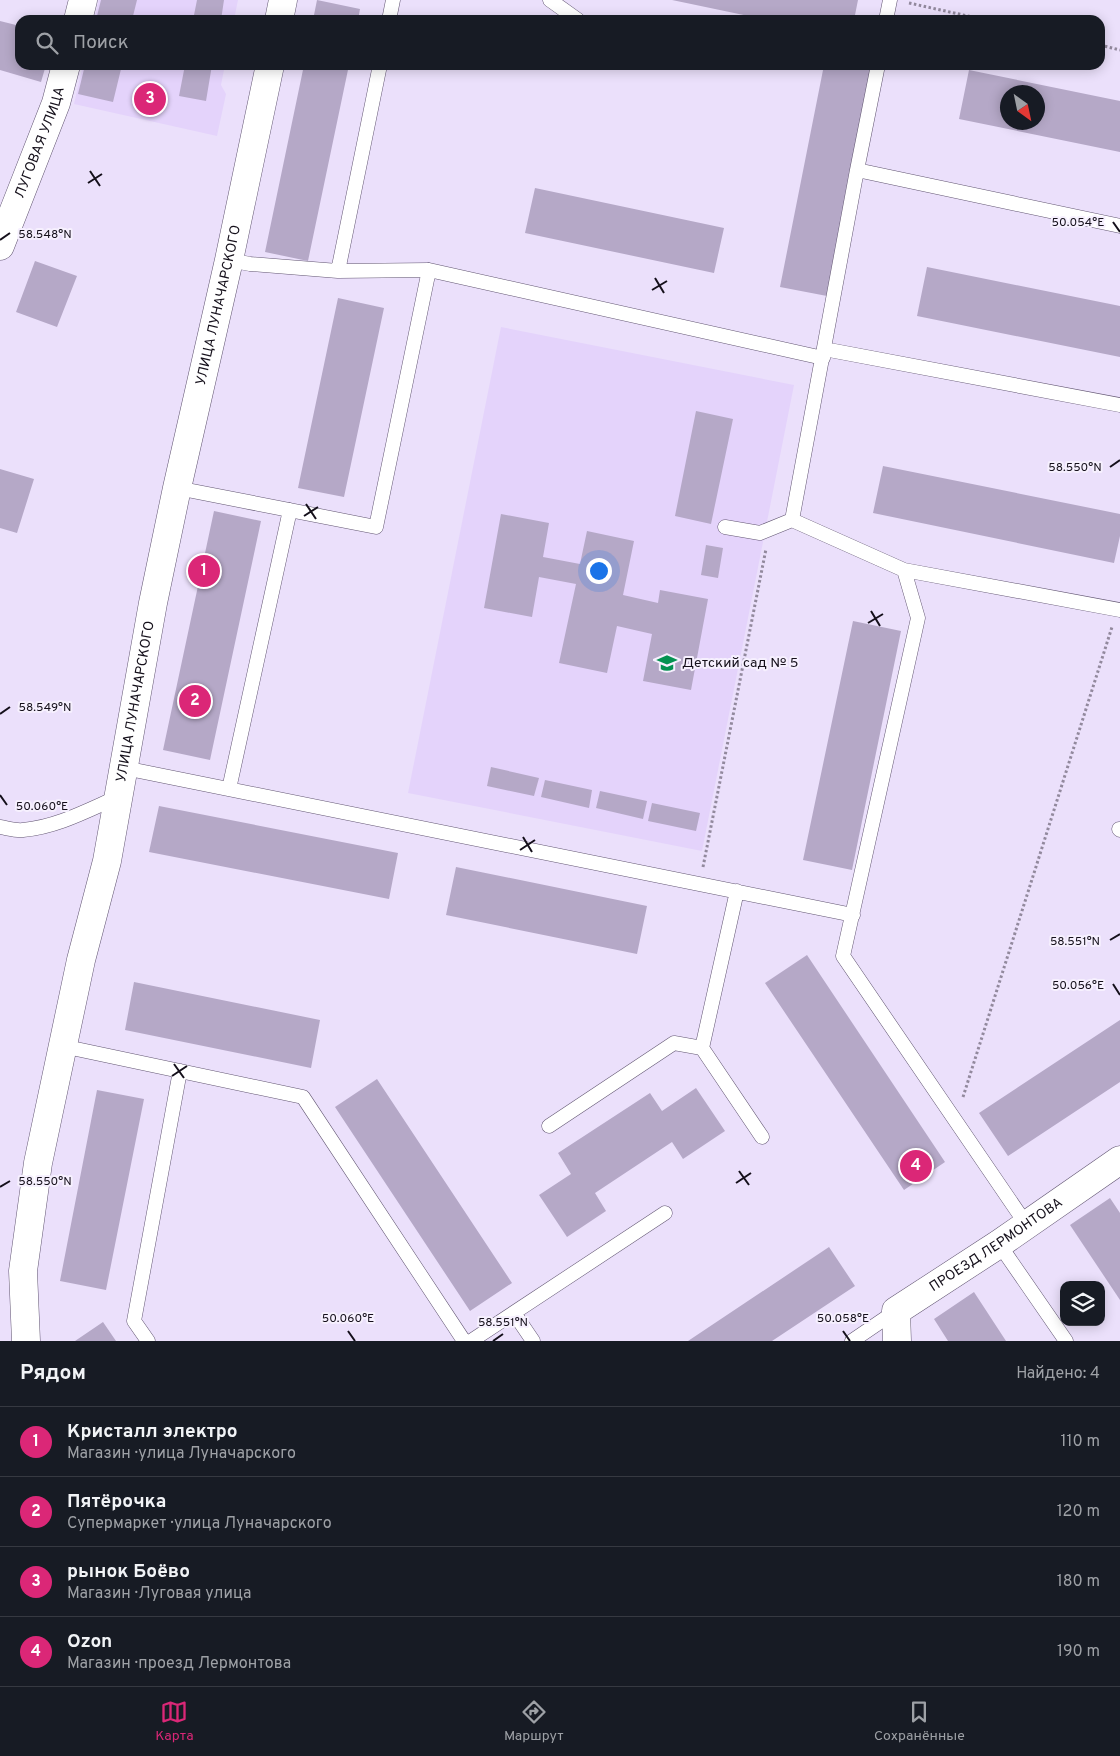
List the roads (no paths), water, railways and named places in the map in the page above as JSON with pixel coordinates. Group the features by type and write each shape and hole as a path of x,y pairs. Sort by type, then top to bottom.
{"street":[{"path":"79,15 83,0"},
{"path":"280,15 283,0"},
{"name":"ЛУГОВАЯ УЛИЦА","path":"0,246 56,103 65,70"},
{"name":"УЛИЦА ЛУНАЧАРСКОГО","path":"26,1341 23,1271 38,1163 81,960 107,861 153,603 269,70"},
{"name":"ПРОЕЗД ЛЕРМОНТОВА","path":"896,1311 999,1244 1120,1160"},
{"path":"896,1311 898,1341"}],"lane":[{"path":"390,15 393,0"},
{"path":"550,0 571,15"},
{"path":"887,15 890,0"},
{"path":"338,271 379,70"},
{"path":"792,520 877,70"},
{"path":"858,170 1120,226"},
{"path":"229,260 250,264 338,271 429,270 824,354 1120,405"},
{"path":"177,488 376,527 429,270"},
{"path":"230,789 290,510"},
{"path":"725,527 760,533 792,520 904,570 1119,609"},
{"path":"904,570 918,618 844,956 1026,1224"},
{"path":"124,768 853,915"},
{"path":"0,827 21,830 43,827 118,797"},
{"path":"702,1048 737,891"},
{"path":"549,1126 674,1043 702,1048 762,1137"},
{"path":"62,1046 303,1097 464,1341"},
{"path":"148,1341 134,1321 180,1072"},
{"path":"471,1341 666,1213"},
{"path":"999,1244 1066,1341"},
{"path":"852,1341 896,1311"},
{"path":"514,1313 533,1341"}],"place":[{"name":"рынок Боёво","path":"150,99"},
{"name":"Кристалл электро","path":"204,571"},
{"name":"Детский сад № 5","path":"667,663"},
{"name":"Пятёрочка","path":"195,701"},
{"name":"Ozon","path":"916,1166"}]}
